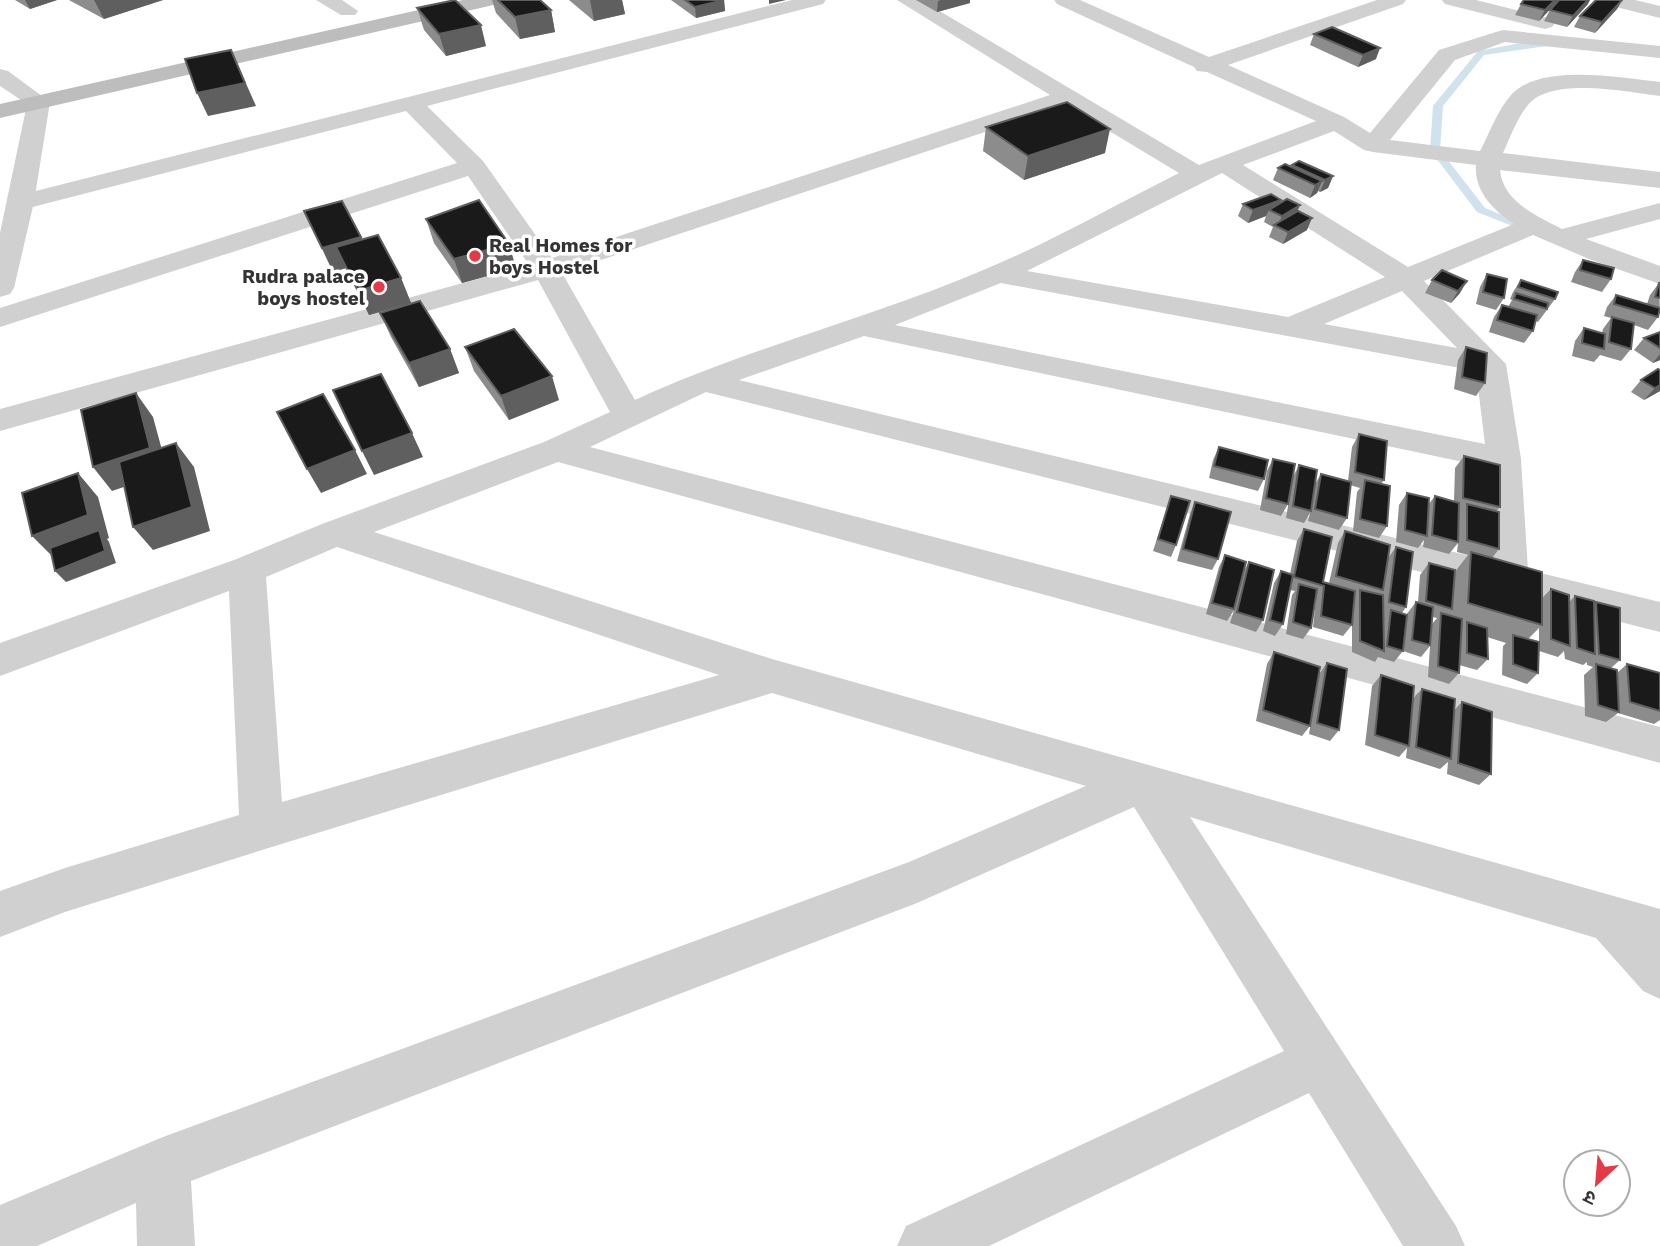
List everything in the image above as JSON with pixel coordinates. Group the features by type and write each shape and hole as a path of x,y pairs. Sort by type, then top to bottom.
{"main road":[{"path":"281,26 400,0"},
{"path":"0,111 39,90 489,0"}],"street":[{"path":"326,0 348,11"},
{"path":"21,202 816,0"},
{"path":"907,0 1068,97 1210,169 1406,278 1491,364 1504,459 1510,579"},
{"path":"1064,0 1385,146 1660,180"},
{"path":"1452,0 1657,51"},
{"path":"1611,0 1660,12"},
{"path":"1205,66 1378,2"},
{"path":"1385,146 1447,55 1503,36 1657,51"},
{"path":"0,288 21,202 39,90 4,82"},
{"path":"1480,158 1522,96 1544,85 1596,83 1660,89"},
{"path":"0,420 546,269 1068,97"},
{"path":"410,102 474,166 546,269 628,416"},
{"path":"0,660 247,570 335,533 556,450 703,381 862,327 999,274 1210,169 1336,122"},
{"path":"1480,158 1488,181 1502,201 1540,227 1660,276"},
{"path":"0,318 474,166"},
{"path":"1562,237 1660,211"},
{"path":"1292,327 1524,229"},
{"path":"999,274 1491,364"},
{"path":"862,327 1504,459"},
{"path":"703,381 1660,617"},
{"path":"556,450 1660,745"},
{"path":"335,533 772,676 1660,933"},
{"path":"247,570 262,829"},
{"path":"0,914 65,890 262,829 772,676"},
{"path":"1143,782 1436,1246"},
{"path":"0,1233 163,1164 918,881 1143,782"},
{"path":"1610,918 1660,974"},
{"path":"926,1246 1319,1061"},
{"path":"163,1164 166,1246"}],"building":[{"path":"455,0 481,25 439,34 417,8"},
{"path":"498,0 540,0 551,10 515,17"},
{"path":"685,0 724,0 695,7"},
{"path":"1524,0 1555,0 1545,10 1521,4"},
{"path":"1559,0 1588,0 1573,16 1550,10"},
{"path":"1596,0 1622,0 1602,22 1580,16"},
{"path":"1332,27 1380,48 1363,55 1314,34"},
{"path":"231,50 245,83 197,93 185,59"},
{"path":"1067,102 1110,129 1028,156 986,127"},
{"path":"1299,161 1333,176 1325,180 1292,165"},
{"path":"1285,164 1322,181 1315,185 1278,168"},
{"path":"1271,194 1281,200 1253,210 1243,204"},
{"path":"1287,199 1300,205 1282,216 1269,210"},
{"path":"479,200 509,244 454,259 426,219"},
{"path":"342,201 361,237 322,248 304,211"},
{"path":"1298,211 1312,218 1288,232 1274,225"},
{"path":"378,235 401,278 358,291 336,247"},
{"path":"1583,260 1614,268 1611,279 1580,270"},
{"path":"1442,270 1467,281 1458,291 1432,280"},
{"path":"1487,274 1507,279 1504,298 1483,292"},
{"path":"1521,280 1558,292 1555,299 1518,287"},
{"path":"1660,283 1660,298 1655,297"},
{"path":"1516,293 1548,303 1547,309 1514,299"},
{"path":"1616,295 1660,308 1658,317 1614,304"},
{"path":"420,301 450,349 409,363 380,313"},
{"path":"1502,305 1537,315 1533,331 1497,320"},
{"path":"1612,317 1634,323 1631,349 1609,342"},
{"path":"1584,328 1605,334 1604,349 1582,343"},
{"path":"514,329 552,376 501,396 465,347"},
{"path":"1660,332 1660,348 1644,338"},
{"path":"1466,347 1487,353 1485,383 1462,377"},
{"path":"1658,369 1660,385 1655,388 1641,380"},
{"path":"381,374 412,433 362,451 333,390"},
{"path":"136,393 150,448 93,467 81,410"},
{"path":"323,394 355,450 307,469 277,412"},
{"path":"1359,434 1387,441 1384,480 1355,472"},
{"path":"176,443 192,507 133,527 119,462"},
{"path":"1219,447 1268,460 1264,479 1214,466"},
{"path":"1464,456 1500,465 1500,507 1463,498"},
{"path":"1273,459 1295,464 1288,504 1266,498"},
{"path":"1299,465 1317,470 1311,511 1293,506"},
{"path":"78,473 88,515 32,536 22,493"},
{"path":"1321,474 1351,482 1347,518 1315,509"},
{"path":"1365,480 1390,486 1387,526 1360,519"},
{"path":"1407,493 1429,498 1427,536 1405,530"},
{"path":"1171,496 1190,501 1176,545 1158,539"},
{"path":"1435,496 1459,503 1458,542 1432,535"},
{"path":"1195,502 1231,512 1218,559 1183,549"},
{"path":"1467,504 1499,512 1499,549 1467,540"},
{"path":"1304,529 1332,537 1323,582 1355,591 1352,625 1321,616 1324,586 1294,577"},
{"path":"99,530 105,551 55,571 50,548"},
{"path":"1345,531 1390,545 1383,590 1336,576"},
{"path":"1396,547 1413,552 1406,607 1389,602"},
{"path":"1471,552 1542,572 1542,625 1468,603"},
{"path":"1225,555 1246,562 1234,609 1212,603"},
{"path":"1249,562 1274,570 1263,620 1237,612"},
{"path":"1429,563 1455,570 1452,609 1426,601"},
{"path":"1281,571 1293,575 1283,624 1270,620"},
{"path":"1299,584 1317,589 1311,628 1293,622"},
{"path":"1551,589 1569,595 1570,646 1551,639"},
{"path":"1360,590 1383,595 1384,651 1360,641"},
{"path":"1575,596 1594,601 1595,654 1577,648"},
{"path":"1416,602 1433,607 1430,645 1412,640"},
{"path":"1596,602 1620,608 1620,660 1599,654"},
{"path":"1391,610 1407,615 1403,651 1387,646"},
{"path":"1441,613 1462,619 1459,673 1438,666"},
{"path":"1467,622 1487,628 1488,659 1467,653"},
{"path":"1513,635 1539,642 1538,673 1513,664"},
{"path":"1274,652 1320,667 1310,726 1263,710"},
{"path":"1327,663 1347,669 1339,730 1317,723"},
{"path":"1596,664 1617,670 1619,712 1598,705"},
{"path":"1627,664 1660,673 1660,711 1630,702"},
{"path":"1381,675 1414,686 1409,746 1375,735"},
{"path":"1422,689 1455,699 1451,759 1416,747"},
{"path":"1462,702 1492,712 1491,774 1458,763"}],"waterway":[{"path":"1530,230 1481,210 1435,150 1438,106 1481,53 1532,44 1550,45"}],"place":[{"name":"Real Homes for boys Hostel","path":"475,256"},
{"name":"Rudra palace boys hostel","path":"379,287"}]}
